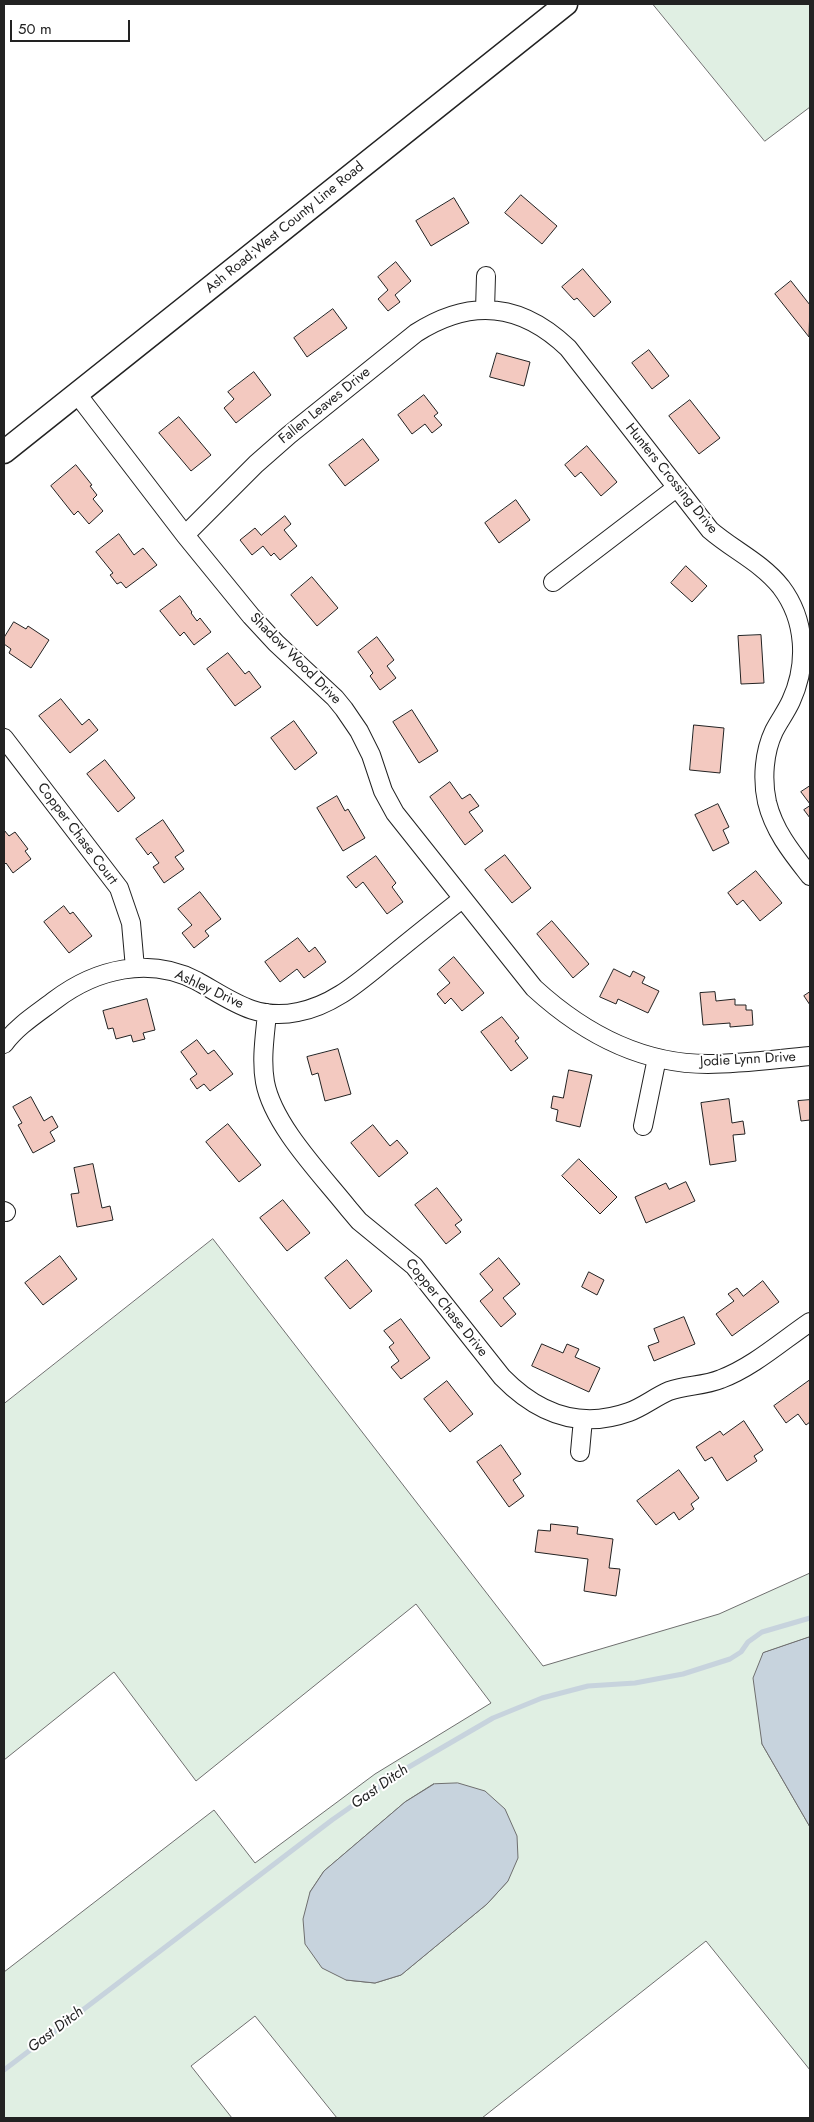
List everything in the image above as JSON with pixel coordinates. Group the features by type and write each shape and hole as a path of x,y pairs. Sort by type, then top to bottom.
{"main road":[{"name":"Ash Road;West County Line Road","path":"4,452 566,4"}],"street":[{"path":"485,310 486,276"},
{"name":"Hunters Crossing Drive","path":"485,310 519,316 554,334 568,348 710,530 726,544 758,564 782,588 799,624 806,659 798,684 770,741 765,760 764,781 774,826 810,876"},
{"name":"Fallen Leaves Drive","path":"185,535 276,446 416,333 446,316 465,311 485,310"},
{"name":"Shadow Wood Drive","path":"77,394 185,535 257,623 344,709 359,731 371,755 383,791 395,813 534,988 580,1026 606,1040 657,1058"},
{"path":"553,582 676,488"},
{"name":"Copper Chase Court","path":"4,738 119,888 131,924 135,968"},
{"name":"Ashley Drive","path":"4,1044 21,1026 72,988 91,977 111,971 135,968 154,968 175,973 195,980 234,1004 267,1013 297,1013 316,1008 350,988 462,899"},
{"name":"Copper Chase Drive","path":"267,1013 263,1060 265,1081 270,1101 283,1125 359,1221 414,1266 502,1376 516,1391 532,1403 550,1412 583,1419 610,1417 630,1412 663,1394 680,1388 720,1380 739,1371 810,1322"},
{"name":"Jodie Lynn Drive","path":"657,1058 706,1064 810,1056"},
{"path":"643,1126 657,1058"},
{"path":"580,1452 583,1419"}],"green space":[{"path":"653,4 810,4 810,107 765,141"},
{"path":"213,1239 543,1666 719,1614 810,1573 810,1637 763,1653 762,1744 810,1827 810,2070 706,1941 482,2118 337,2118 255,2016 191,2066 232,2118 4,2118 4,1972 214,1810 255,1863 375,1774 491,1703 416,1604 196,1781 114,1672 4,1760 4,1404","holes":["434,1784 508,1881 487,1904 401,1975 375,1983 346,1980 310,1892 324,1871 405,1802"]}],"shaded area":[{"path":"810,1637 810,1827 762,1744 753,1678 763,1653"},
{"path":"458,1783 485,1791 505,1809 517,1836 518,1858 508,1881 487,1904 401,1975 375,1983 346,1980 322,1968 305,1944 303,1919 310,1892 324,1871 405,1802 434,1784"}],"building":[{"path":"521,195 557,226 542,244 505,213"},
{"path":"454,198 469,223 431,246 416,221"},
{"path":"396,262 411,281 395,295 400,302 388,311 378,299 388,290 378,277"},
{"path":"583,269 611,302 594,317 577,298 574,300 562,287"},
{"path":"791,281 810,305 809,337 775,294"},
{"path":"333,309 347,328 307,357 294,338"},
{"path":"649,350 669,376 652,389 632,363"},
{"path":"497,353 530,362 524,386 490,377"},
{"path":"254,372 271,395 236,423 224,408 234,399 228,392"},
{"path":"424,395 438,413 434,416 442,425 432,433 425,424 412,434 398,415"},
{"path":"690,400 720,438 699,454 669,416"},
{"path":"179,417 211,455 191,471 159,433"},
{"path":"363,439 379,460 345,486 329,465"},
{"path":"587,446 617,482 601,496 581,472 575,477 565,465"},
{"path":"76,465 92,485 90,486 97,495 93,499 103,511 89,524 78,511 74,515 51,486"},
{"path":"516,500 530,520 499,543 485,523"},
{"path":"285,516 291,524 284,530 297,546 280,560 274,553 271,556 263,546 252,555 240,540 255,528 261,535"},
{"path":"119,534 134,555 143,548 157,565 126,588 121,582 117,584 110,575 113,573 96,552"},
{"path":"686,566 707,586 692,602 671,583"},
{"path":"312,577 338,608 317,626 291,595"},
{"path":"180,596 197,621 200,618 211,632 194,645 184,632 180,636 160,611"},
{"path":"14,622 26,629 28,626 49,640 31,668 9,653 11,649 4,644 4,638"},
{"path":"761,635 764,683 741,684 738,636"},
{"path":"377,637 394,660 387,666 396,678 380,690 370,676 373,673 358,652"},
{"path":"228,653 245,674 249,671 261,687 235,706 207,669"},
{"path":"61,699 82,725 89,719 98,730 70,753 39,716"},
{"path":"412,710 438,751 419,763 393,722"},
{"path":"294,721 317,753 295,770 271,738"},
{"path":"694,725 724,728 720,773 690,770"},
{"path":"105,760 135,798 118,812 87,774"},
{"path":"450,782 462,799 470,794 479,806 469,812 483,831 465,845 430,797"},
{"path":"810,786 810,804 801,792"},
{"path":"337,796 345,811 348,809 365,838 343,851 317,808"},
{"path":"718,804 729,827 723,830 729,843 713,851 695,815"},
{"path":"810,806 810,818 804,810"},
{"path":"163,820 184,851 175,857 184,869 164,883 153,867 159,863 151,852 148,855 136,839"},
{"path":"4,830 9,836 15,832 28,849 25,851 31,859 13,873 6,863 4,865"},
{"path":"505,855 531,888 512,903 485,870"},
{"path":"376,856 396,883 392,887 403,902 387,914 363,882 356,888 347,877"},
{"path":"756,871 782,903 760,921 743,900 737,905 728,893"},
{"path":"200,892 221,919 205,931 209,936 194,948 182,933 192,925 178,909"},
{"path":"64,906 70,914 73,912 92,936 69,953 44,922"},
{"path":"552,921 589,964 573,978 537,934"},
{"path":"298,938 309,952 315,947 326,962 304,978 297,969 280,982 265,962"},
{"path":"454,957 484,993 462,1011 451,998 445,1004 437,994 450,983 439,970"},
{"path":"614,969 630,977 633,971 645,977 642,983 659,991 648,1013 618,999 616,1004 600,997"},
{"path":"715,992 716,1001 735,999 735,1005 746,1005 746,1010 752,1010 753,1025 730,1027 730,1023 703,1025 700,993"},
{"path":"810,992 810,1005 804,996"},
{"path":"147,999 155,1030 143,1033 145,1039 133,1042 131,1035 116,1039 113,1028 108,1029 103,1011"},
{"path":"502,1017 519,1038 515,1041 528,1058 511,1071 481,1032"},
{"path":"197,1040 208,1054 214,1050 233,1074 210,1091 204,1084 197,1089 190,1079 197,1074 181,1052"},
{"path":"338,1049 351,1094 325,1101 318,1073 312,1075 307,1057"},
{"path":"569,1070 592,1075 580,1127 556,1121 558,1110 551,1108 553,1096 563,1098"},
{"path":"31,1097 44,1121 52,1116 58,1127 50,1132 55,1141 33,1153 18,1125 22,1123 13,1107"},
{"path":"729,1099 732,1123 743,1121 745,1134 733,1135 736,1161 710,1165 701,1103"},
{"path":"810,1100 810,1120 801,1121 798,1101"},
{"path":"228,1124 261,1165 239,1182 206,1142"},
{"path":"373,1125 390,1146 397,1140 408,1153 379,1177 351,1143"},
{"path":"579,1159 617,1197 600,1214 562,1176"},
{"path":"93,1164 102,1208 110,1206 113,1220 77,1227 71,1194 79,1193 74,1168"},
{"path":"686,1182 695,1201 646,1223 635,1197 666,1183 669,1189"},
{"path":"437,1188 462,1220 455,1225 461,1232 446,1244 415,1205"},
{"path":"283,1200 310,1233 287,1251 260,1218"},
{"path":"60,1256 77,1279 43,1305 25,1283"},
{"path":"499,1258 520,1284 503,1298 516,1314 501,1327 480,1301 493,1290 480,1274"},
{"path":"347,1260 372,1291 350,1309 325,1278"},
{"path":"589,1272 604,1280 597,1295 582,1287"},
{"path":"763,1281 779,1302 732,1336 716,1314 734,1301 728,1294 737,1288 743,1296"},
{"path":"684,1317 695,1344 654,1361 648,1346 659,1342 654,1329"},
{"path":"401,1319 430,1358 401,1379 391,1367 399,1361 389,1347 394,1343 384,1331"},
{"path":"542,1344 563,1353 567,1344 579,1349 575,1357 600,1368 589,1392 532,1366"},
{"path":"810,1380 810,1422 806,1425 798,1414 786,1423 774,1406"},
{"path":"447,1381 473,1414 450,1432 424,1399"},
{"path":"744,1421 763,1450 754,1456 757,1461 727,1481 712,1457 705,1461 696,1447 720,1431 723,1435"},
{"path":"501,1445 521,1474 513,1480 524,1496 509,1507 477,1462"},
{"path":"679,1470 699,1498 691,1504 694,1509 679,1520 674,1512 656,1525 637,1501"},
{"path":"551,1524 578,1527 577,1534 613,1539 609,1568 620,1569 616,1596 584,1591 588,1559 535,1552 538,1530 550,1531"}],"waterway":[{"name":"Gast Ditch","path":"4,2070 332,1820 402,1771 493,1718 542,1698 588,1686 635,1683 683,1674 730,1659 741,1652 748,1642 762,1632 810,1618"}]}
